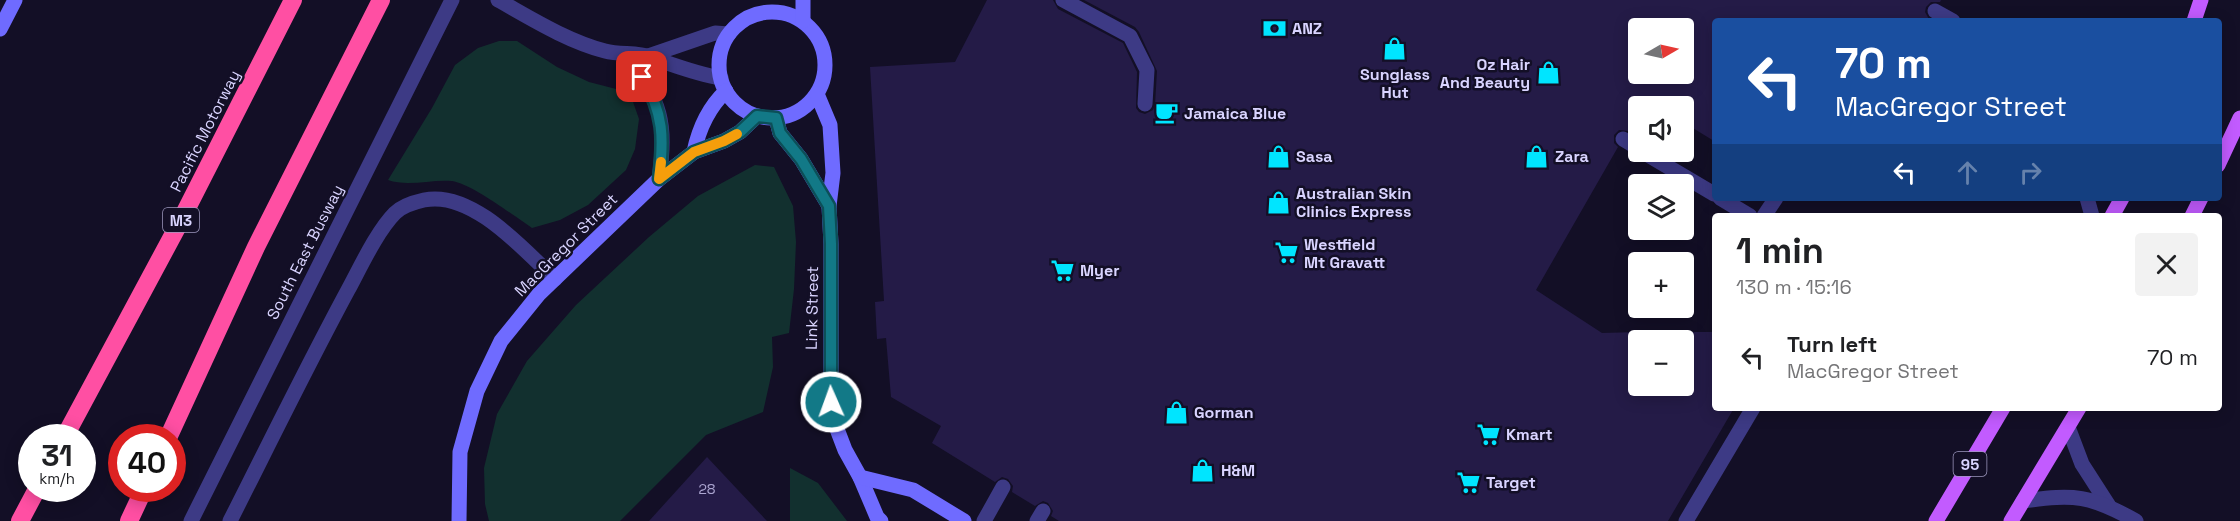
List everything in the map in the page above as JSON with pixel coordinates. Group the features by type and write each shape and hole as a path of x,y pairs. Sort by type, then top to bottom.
{"highway":[{"name":"Pacific Motorway","path":"72,424 175,233 294,0"},
{"path":"174,424 256,247 381,0"},
{"path":"20,521 30,502"},
{"path":"129,521 138,502"}],"main road":[{"path":"2195,18 2201,0"},
{"path":"2222,157 2240,118"},
{"name":"95","path":"1936,521 2001,411"},
{"path":"2012,521 2077,411"}],"street":[{"path":"0,29 15,0"},
{"name":"South East Busway","path":"191,521 452,0"},
{"path":"498,0 575,40 604,51 648,56 723,84"},
{"path":"802,21 803,0"},
{"path":"1063,0 1130,36 1147,70 1145,104"},
{"path":"753,7 787,14 802,21 814,32 822,47 825,62 823,79 817,94 806,106 792,114 776,118 757,116 734,102 723,84 719,62 722,48 729,34 753,7"},
{"path":"1935,11 1948,18"},
{"path":"648,56 715,33 729,34"},
{"path":"627,55 653,95 661,122 663,147 659,179"},
{"path":"694,152 698,131 723,84"},
{"name":"Link Street","path":"817,94 830,125 833,173 829,206 831,402 844,450 881,521"},
{"name":"MacGregor Street","path":"459,521 460,452 477,391 501,341 539,294 659,179 694,152 724,141 740,132 757,116"},
{"name":"Link Street","path":"776,118 780,133 801,159 829,206"},
{"path":"1623,139 1628,142"},
{"path":"1660,162 1712,193"},
{"path":"230,521 360,267 388,221 397,211 425,199 454,201 467,206 501,229 555,279"},
{"path":"1725,201 1745,213"},
{"path":"1686,521 1751,411"},
{"path":"2068,427 2082,464 2109,506"},
{"path":"860,477 913,490 964,521"},
{"path":"984,521 1003,487"},
{"path":"2023,501 2078,497 2109,506 2136,521"}],"green space":[{"path":"499,41 517,41 557,67 589,82 620,90 632,99 639,119 635,149 626,170 588,205 560,220 532,228 493,201 460,183 444,181 404,183 388,180 455,65 478,48"},
{"path":"755,165 774,167 793,206 796,242 789,333 772,337 773,367 763,412 706,435 620,521 489,521 485,504 484,468 497,414 527,361 576,305 649,237 698,196"},
{"path":"790,468 818,483 847,521 790,521"}],"building":[{"name":"Westfield Mt Gravatt","path":"987,0 1053,0 1058,9 1123,43 1137,72 1136,108 1145,114 1153,110 1155,105 1157,71 1139,32 1135,27 1084,0 1941,0 1931,2 1926,7 1925,12 1928,18 1712,18 1712,140 1694,129 1694,96 1628,96 1628,131 1619,130 1614,135 1614,143 1618,147 1536,290 1602,333 1628,332 1628,396 1694,396 1694,332 1712,332 1712,411 1732,411 1668,521 1059,521 1051,516 1053,511 1048,503 1043,501 1035,506 1012,492 1013,486 1008,479 1002,477 995,482 932,443 941,426 891,397 886,338 877,339 875,302 884,301 870,67 955,62"},
{"path":"707,457 767,521 649,521"}],"slow traffic":[{"path":"661,162 659,179 694,152 737,134"}],"place":[{"name":"ANZ","path":"1274,28"},
{"name":"Sunglass Hut","path":"1395,49"},
{"name":"Oz Hair And Beauty","path":"1548,73"},
{"name":"Jamaica Blue","path":"1166,113"},
{"name":"Sasa","path":"1278,156"},
{"name":"Zara","path":"1537,156"},
{"name":"Australian Skin Clinics Express","path":"1278,202"},
{"name":"Westfield Mt Gravatt","path":"1286,253"},
{"name":"Myer","path":"1062,270"},
{"name":"Gorman","path":"1176,412"},
{"name":"Kmart","path":"1488,434"},
{"name":"H&M","path":"1203,470"},
{"name":"Target","path":"1468,482"}],"route":[{"path":"642,77 653,95 661,122 663,147 659,179 694,152 724,141 740,132 757,116 776,118 780,133 812,175 829,206 831,402"}]}
